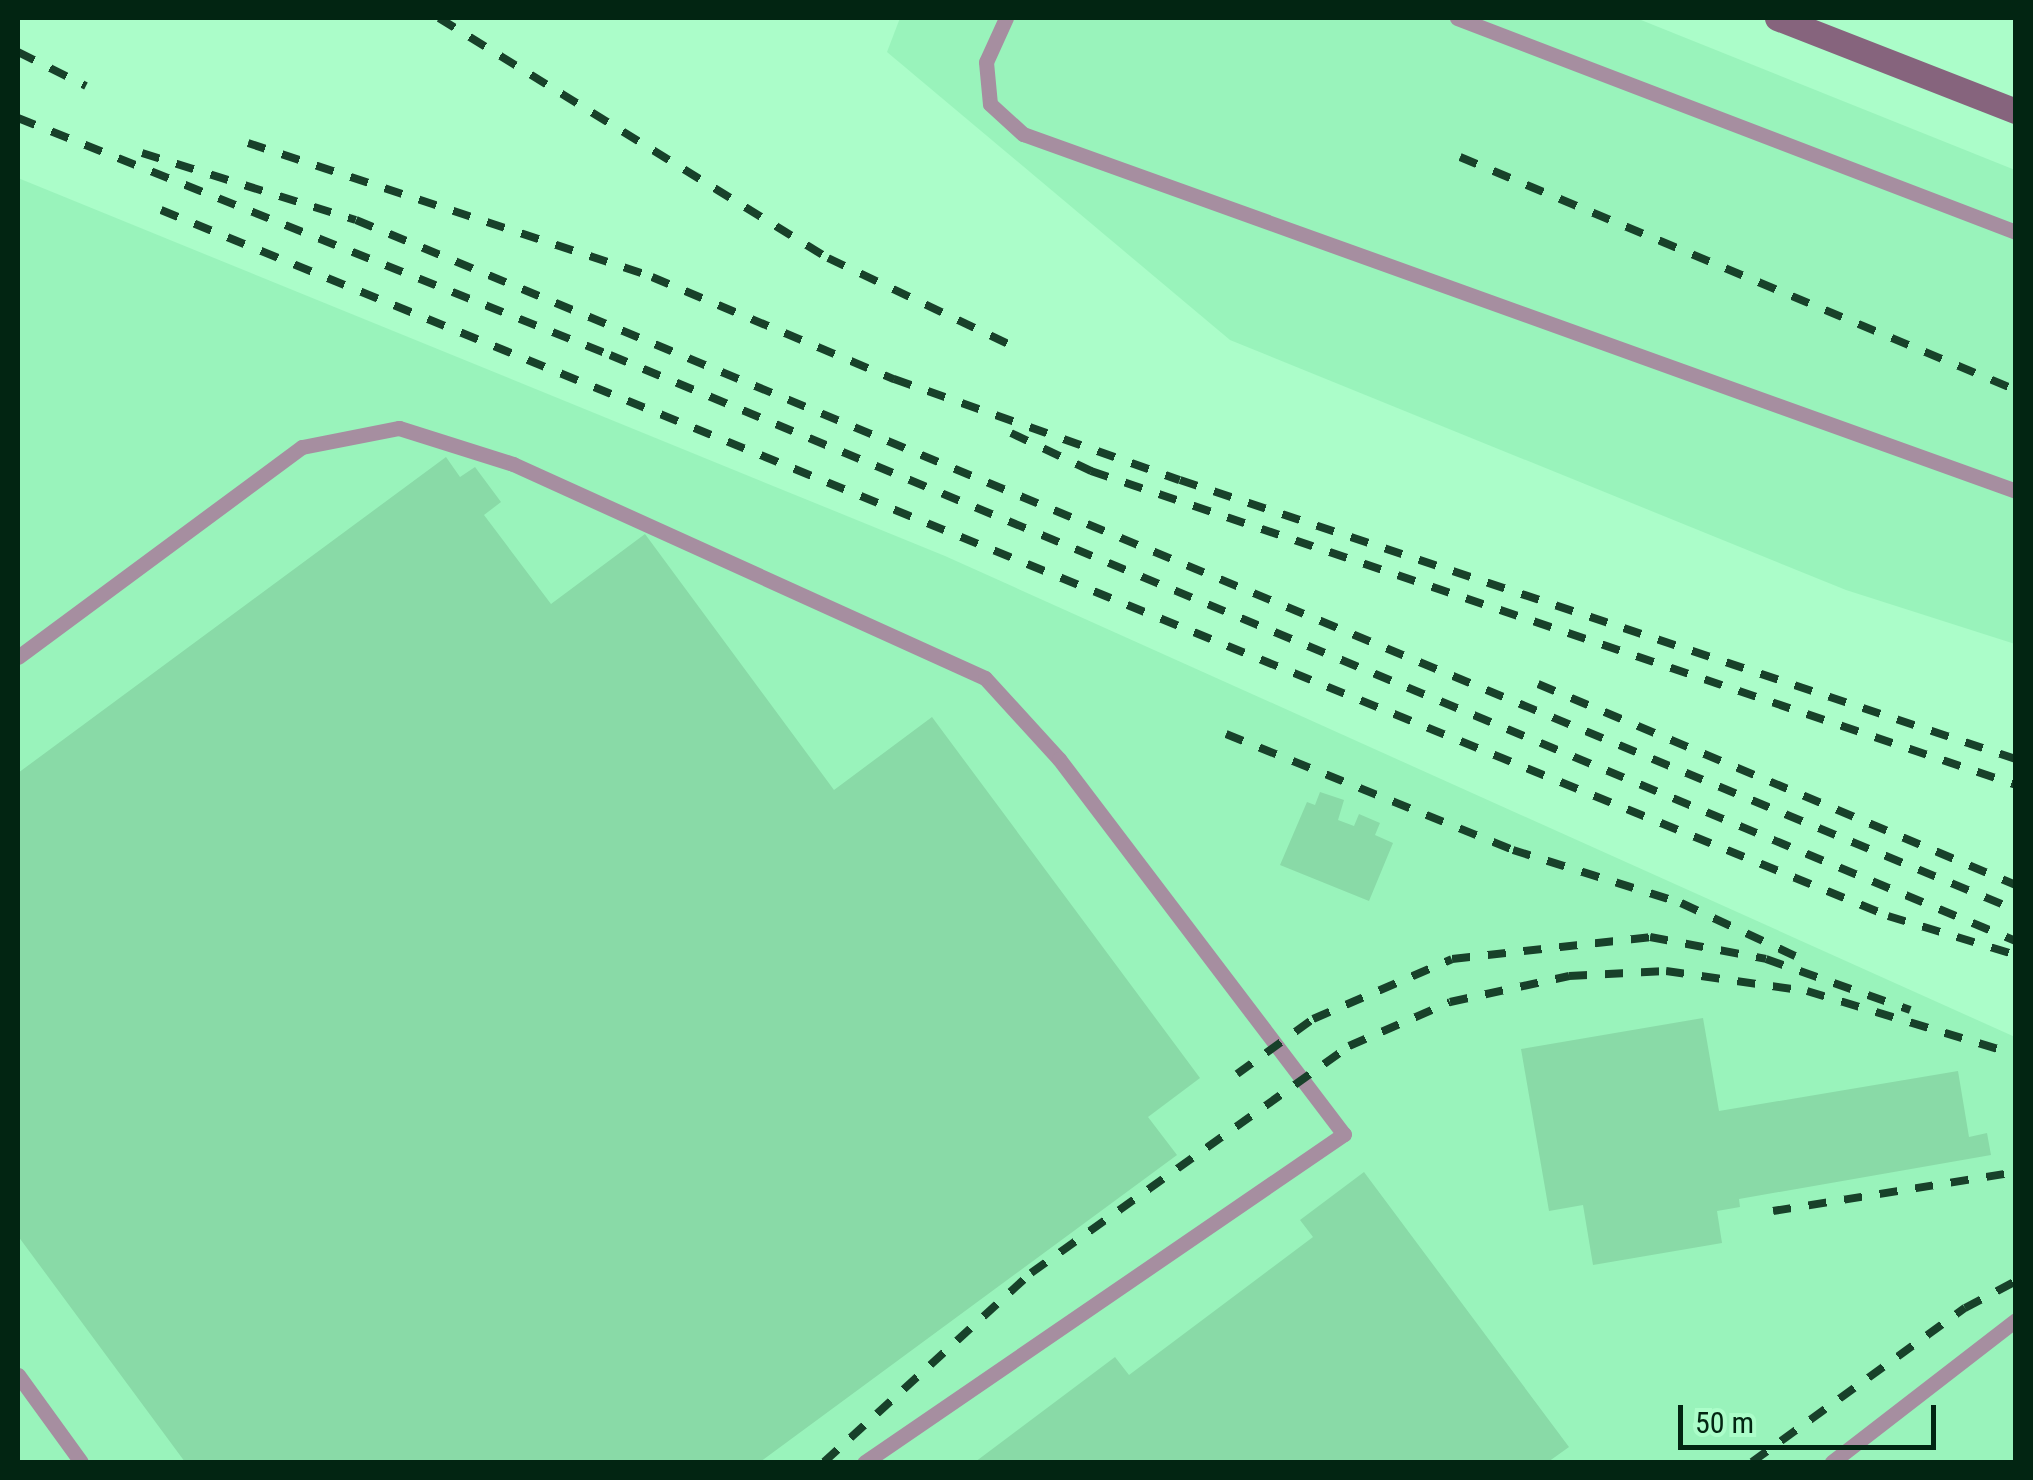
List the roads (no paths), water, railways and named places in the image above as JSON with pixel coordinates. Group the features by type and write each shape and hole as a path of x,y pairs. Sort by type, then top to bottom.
{"street":[{"path":"1777,18 2016,111"}],"lane":[{"path":"1006,18 986,62 990,104 1023,134 2016,490"},
{"path":"1457,18 2016,232"},
{"path":"18,657 302,447 399,428 514,464 984,678 1059,759 1344,1134 865,1462"},
{"path":"1832,1462 2016,1320"},
{"path":"18,1376 81,1462"}],"railway":[{"path":"439,18 828,258 1015,347"},
{"path":"18,52 86,86"},
{"path":"18,118 610,355 2016,941"},
{"path":"248,143 652,277 894,379 1180,480 2016,759"},
{"path":"142,153 356,220 2016,910"},
{"path":"1460,157 2016,390"},
{"path":"161,210 1888,916 2016,955"},
{"path":"1011,433 1091,471 2016,785"},
{"path":"1538,684 2016,885"},
{"path":"1226,734 1513,850 1681,903 1795,956"},
{"path":"1237,1074 1313,1019 1452,959 1650,937 1766,959 1910,1010"},
{"path":"824,1462 1031,1273 1349,1046 1450,1002 1569,976 1666,971 1807,991 2004,1051"},
{"path":"1773,1211 2016,1172"},
{"path":"1752,1462 1965,1308 2016,1281"}]}
